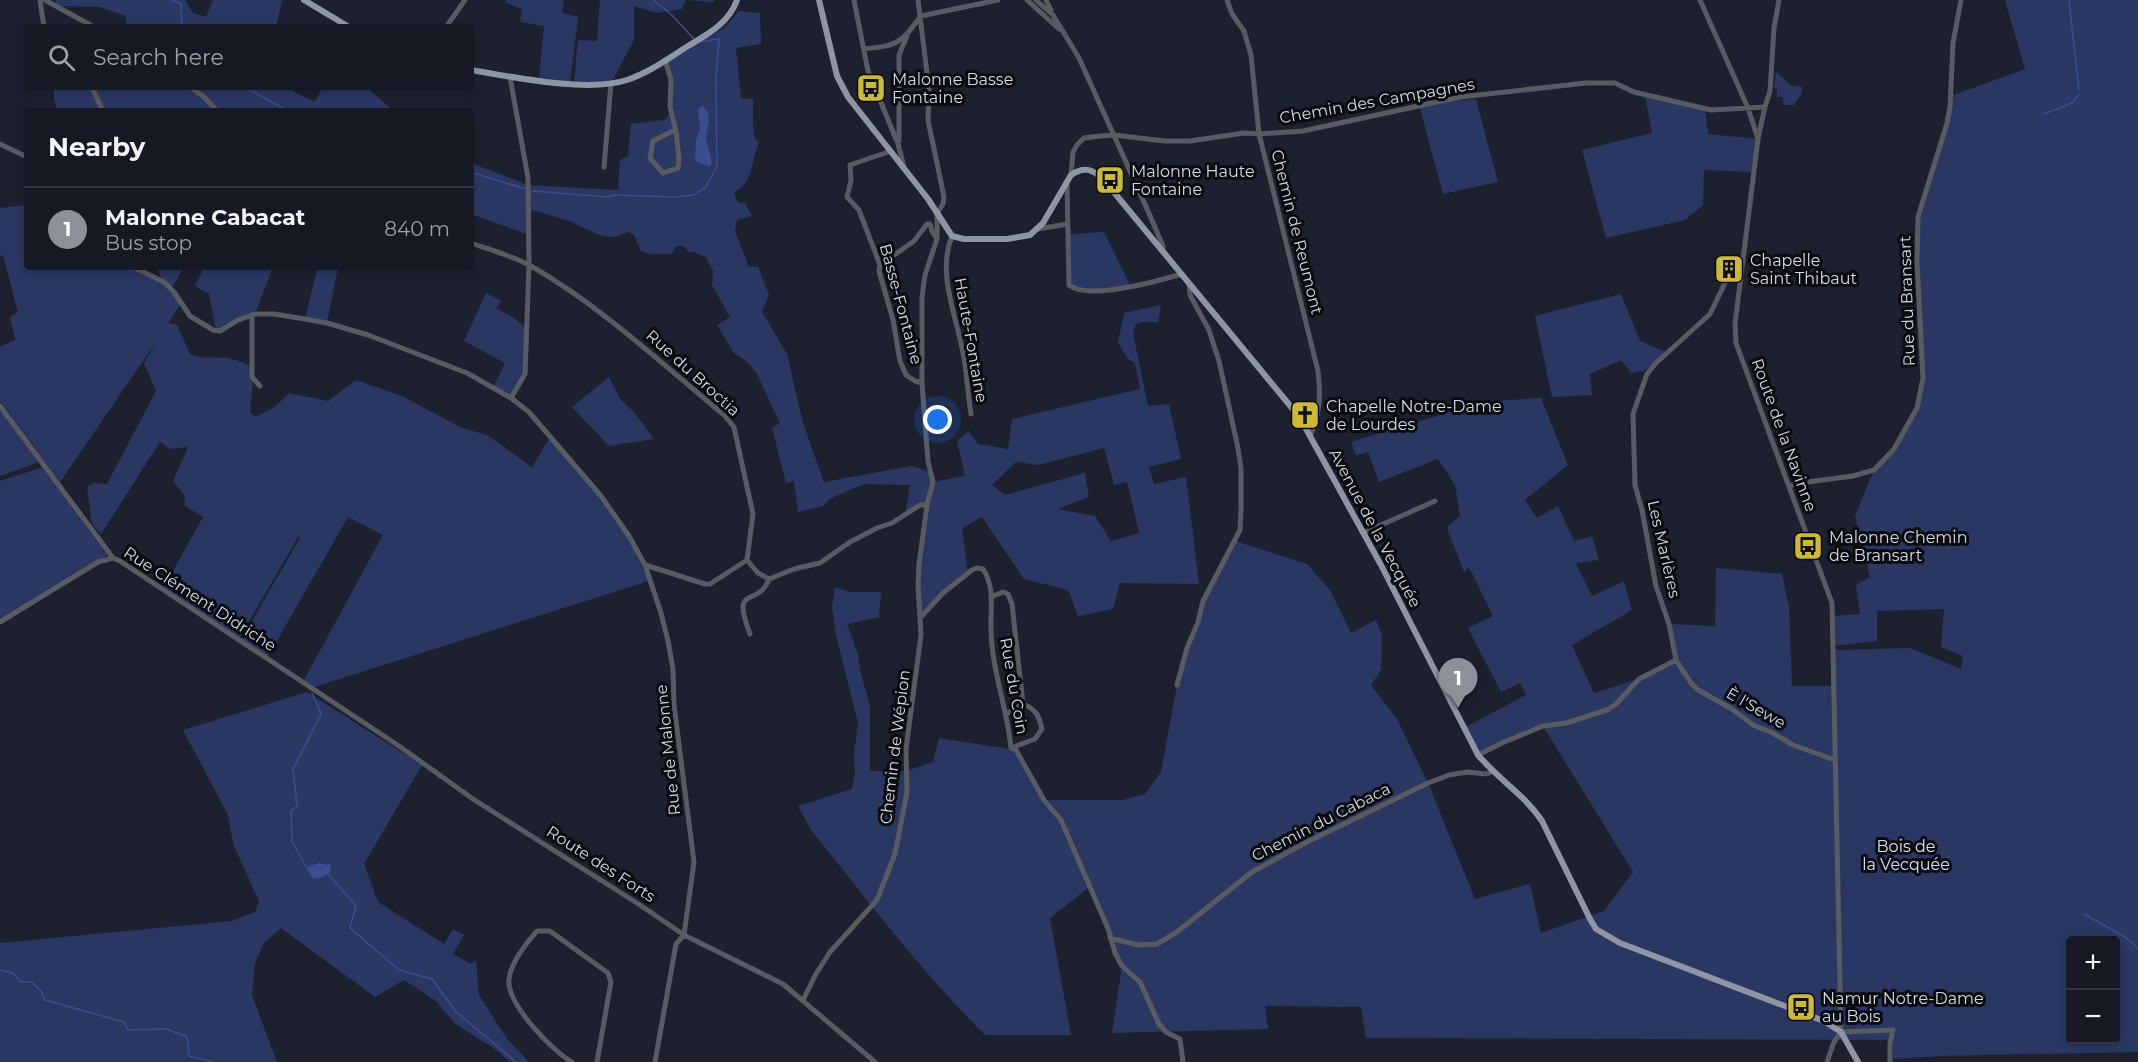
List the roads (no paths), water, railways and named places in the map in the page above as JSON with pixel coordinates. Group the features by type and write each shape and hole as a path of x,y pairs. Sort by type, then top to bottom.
{"main road":[{"path":"304,0 344,24"},
{"path":"474,71 570,83 611,83 630,79 723,23 734,10 737,0"},
{"path":"819,0 837,76 851,101 928,199 952,236 964,239 1007,240 1029,235 1038,230 1071,175"},
{"name":"Avenue de la Vecquée","path":"1071,175 1078,170 1086,169 1094,171 1103,179 1292,408 1363,532 1478,755 1492,772 1532,806 1542,820 1596,929 1607,937 1813,1016 1841,1032"},
{"path":"1841,1032 1858,1062"}],"street":[{"path":"40,0 44,24"},
{"path":"45,0 89,24"},
{"path":"448,24 465,0"},
{"path":"854,0 868,71 898,144 904,171"},
{"path":"750,634 742,604 765,589 769,579 794,569 820,563 850,542 892,523 920,505 927,505 933,482 928,461 922,383 922,294 925,275 937,239 937,214 943,204 944,192 928,120 929,89 918,0"},
{"path":"898,144 899,55 907,36 921,16 998,0"},
{"path":"1027,0 1067,36"},
{"path":"1036,0 1053,15"},
{"path":"1046,0 1067,36 1114,135 1159,237 1163,252"},
{"name":"Chemin de Reumont","path":"1227,0 1232,14 1244,31 1251,55 1259,134 1318,371 1321,396 1318,416 1310,437"},
{"name":"Route de la Navinne","path":"1700,0 1748,108 1758,139 1735,324 1736,343 1832,603 1841,1032"},
{"path":"1758,139 1771,81 1774,28 1779,0"},
{"name":"Rue du Bransart","path":"1789,486 1853,476 1874,470 1894,449 1917,408 1923,378 1917,262 1918,216 1947,123 1953,43 1961,0"},
{"path":"864,50 894,44 907,36"},
{"path":"665,60 671,80 670,107 675,130 679,159 678,168 663,173 650,158 653,141 675,130"},
{"path":"510,77 528,178 529,265 525,375 511,398"},
{"path":"604,167 611,83"},
{"name":"Chemin des Campagnes","path":"1071,175 1073,152 1084,138 1114,135 1165,141 1190,141 1244,133 1303,131 1460,97 1586,83 1615,83 1634,92 1711,110 1765,107"},
{"path":"93,90 102,108"},
{"path":"194,90 214,108"},
{"path":"0,144 24,156"},
{"name":"Basse-Fontaine","path":"891,151 850,165 851,180 847,197 858,210 880,265 879,271 893,320 900,361 906,375 922,383"},
{"path":"1067,182 1069,285 1074,289 1091,291 1118,289 1153,283 1182,274"},
{"path":"880,265 914,241 927,224 930,224 937,239"},
{"path":"1038,230 1067,224"},
{"name":"Haute-Fontaine","path":"952,236 947,252 946,273 964,359 971,414"},
{"name":"Rue du Broctia","path":"474,244 529,265 620,327 724,415 734,427 753,514 747,560"},
{"name":"Les Marlères","path":"1676,660 1656,586 1635,485 1634,414 1647,374 1710,314 1725,283 1743,258"},
{"path":"139,270 164,282 174,292 190,316 213,330 220,331 252,315 252,376 260,386"},
{"path":"1177,685 1203,601 1240,530 1241,511 1238,448 1219,361 1209,330 1190,295 1189,283"},
{"name":"Rue de Malonne","path":"252,315 274,314 327,323 382,340 467,373 511,398 529,412 601,496 629,536 645,565 662,613 674,669 674,705 694,862 684,935 676,944 655,1062"},
{"name":"Rue Clément Didriche","path":"0,406 113,558 310,688"},
{"path":"1363,532 1435,501"},
{"name":"Chemin de Wépion","path":"803,1000 830,952 878,900 895,855 907,792 906,749 920,657 919,564 927,505"},
{"path":"0,622 98,562 113,558"},
{"path":"645,565 705,584 716,581 747,560 758,573 769,579"},
{"name":"Rue du Coin","path":"920,619 943,593 977,568 982,569 988,576 993,596 992,654 1006,714 1011,748 1016,750 1044,800 1061,820 1108,930 1115,953 1122,966 1140,982 1159,1024 1166,1032 1180,1039 1183,1062"},
{"path":"993,596 1003,592 1008,594 1012,604 1023,704"},
{"path":"1478,755 1502,742 1543,726 1566,723 1607,710 1616,704 1639,679 1676,660"},
{"name":"È l'Sewe","path":"1676,660 1698,690 1732,709 1753,725 1771,732 1793,746 1835,760"},
{"name":"Route des Forts","path":"310,688 399,746 472,798 640,904 684,935 716,953 769,976 803,1000 875,1062"},
{"path":"1006,714 1023,704 1032,707 1039,716 1042,729 1035,739 1011,748"},
{"name":"Chemin du Cabaca","path":"1110,938 1138,945 1157,944 1177,932 1252,872 1307,842 1449,775 1492,772"},
{"path":"572,1062 544,1040 512,996 508,981 512,967 529,939 537,931 550,931 608,973 611,982 597,1062"},
{"path":"1827,1062 1834,1042 1841,1032 1893,1030 1890,1062"}],"waterway":[{"path":"172,0 181,4 182,24"},
{"path":"653,0 671,14 694,39"},
{"path":"2069,0 2079,90"},
{"path":"532,191 608,197 613,195 674,197 694,195 706,187 717,166 716,77 719,39 699,42"},
{"path":"250,90 283,108"},
{"path":"2044,114 2072,103 2079,94"},
{"path":"474,173 525,189"},
{"path":"309,872 292,841 291,811 297,806 293,769 321,714 312,693"},
{"path":"328,874 356,906 350,928 399,970 432,979 456,1012 516,1062"},
{"path":"2084,914 2125,937 2138,948"},
{"path":"0,970 13,973 21,982 32,982 41,991 45,1000 124,1022 128,1030 166,1029 187,1037 189,1056 214,1062"}],"place":[{"name":"Malonne Basse Fontaine","path":"871,88"},
{"name":"Malonne Haute Fontaine","path":"1110,180"},
{"name":"Chapelle Saint Thibaut","path":"1729,269"},
{"name":"Chapelle Notre-Dame de Lourdes","path":"1305,415"},
{"name":"Malonne Chemin de Bransart","path":"1808,546"},
{"name":"Malonne Cabacat","path":"1458,708"},
{"name":"Namur Notre-Dame au Bois","path":"1801,1007"}],"park label":[{"name":"Bois de la Vecquée","path":"1906,855"}]}
